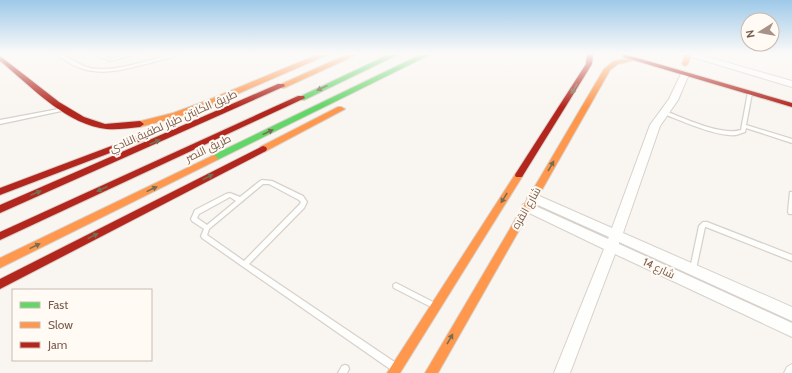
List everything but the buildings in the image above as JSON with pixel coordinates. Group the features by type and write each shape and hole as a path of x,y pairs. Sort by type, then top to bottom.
{"main road":[{"name":"طريق الكابتن طيار لطفية النادي","path":"17,71 64,109 95,124 106,126 134,125 169,117 204,105 284,71"},
{"name":"طريق الكابتن طيار لطفية النادي","path":"0,209 316,71"},
{"name":"طريق النصر","path":"0,236 358,71"},
{"name":"طريق النصر","path":"0,263 391,71"},
{"path":"379,88 393,76 396,71"},
{"name":"شارع انقره","path":"394,370 590,71"},
{"name":"شارع انقره","path":"431,373 530,202 593,71"},
{"path":"692,71 750,93 792,105"},
{"path":"695,71 792,95"},
{"path":"0,192 122,144 223,107 243,104"},
{"path":"0,284 350,104"},
{"path":"122,144 136,133 138,127 134,125"}],"street":[{"path":"562,373 614,241 655,125 673,100 684,71"},
{"path":"746,71 792,84"},
{"name":"شارع 14","path":"530,202 614,241 792,330"},
{"name":"شارع 14","path":"614,241 693,269 792,314"}],"lane":[{"path":"663,112 730,134 740,133 743,131 750,93"},
{"path":"0,122 64,109"},
{"path":"744,126 792,141"},
{"path":"245,264 304,202 301,198 270,182 265,181 260,183 207,228 204,233 206,238 394,370"},
{"path":"791,212 792,194"},
{"path":"207,228 194,219 197,212 228,195 240,200"},
{"path":"693,269 702,227 705,224 792,258"},
{"path":"396,286 435,306"}],"traffic: fast":[{"path":"301,98 358,71"},
{"path":"214,158 392,71"}],"traffic: slow":[{"path":"140,124 175,115 209,103 284,71"},
{"path":"281,86 315,71"},
{"path":"431,373 606,71"},
{"path":"263,149 341,109"},
{"path":"0,263 214,158"},
{"path":"393,373 519,175"}],"traffic: jam":[{"path":"16,71 57,104 81,119 100,126 117,127 140,124"},
{"path":"519,175 584,71"},
{"path":"678,71 792,105"},
{"path":"0,209 281,86"},
{"path":"0,236 301,98"},
{"path":"0,192 146,136"},
{"path":"0,284 263,149"}]}
